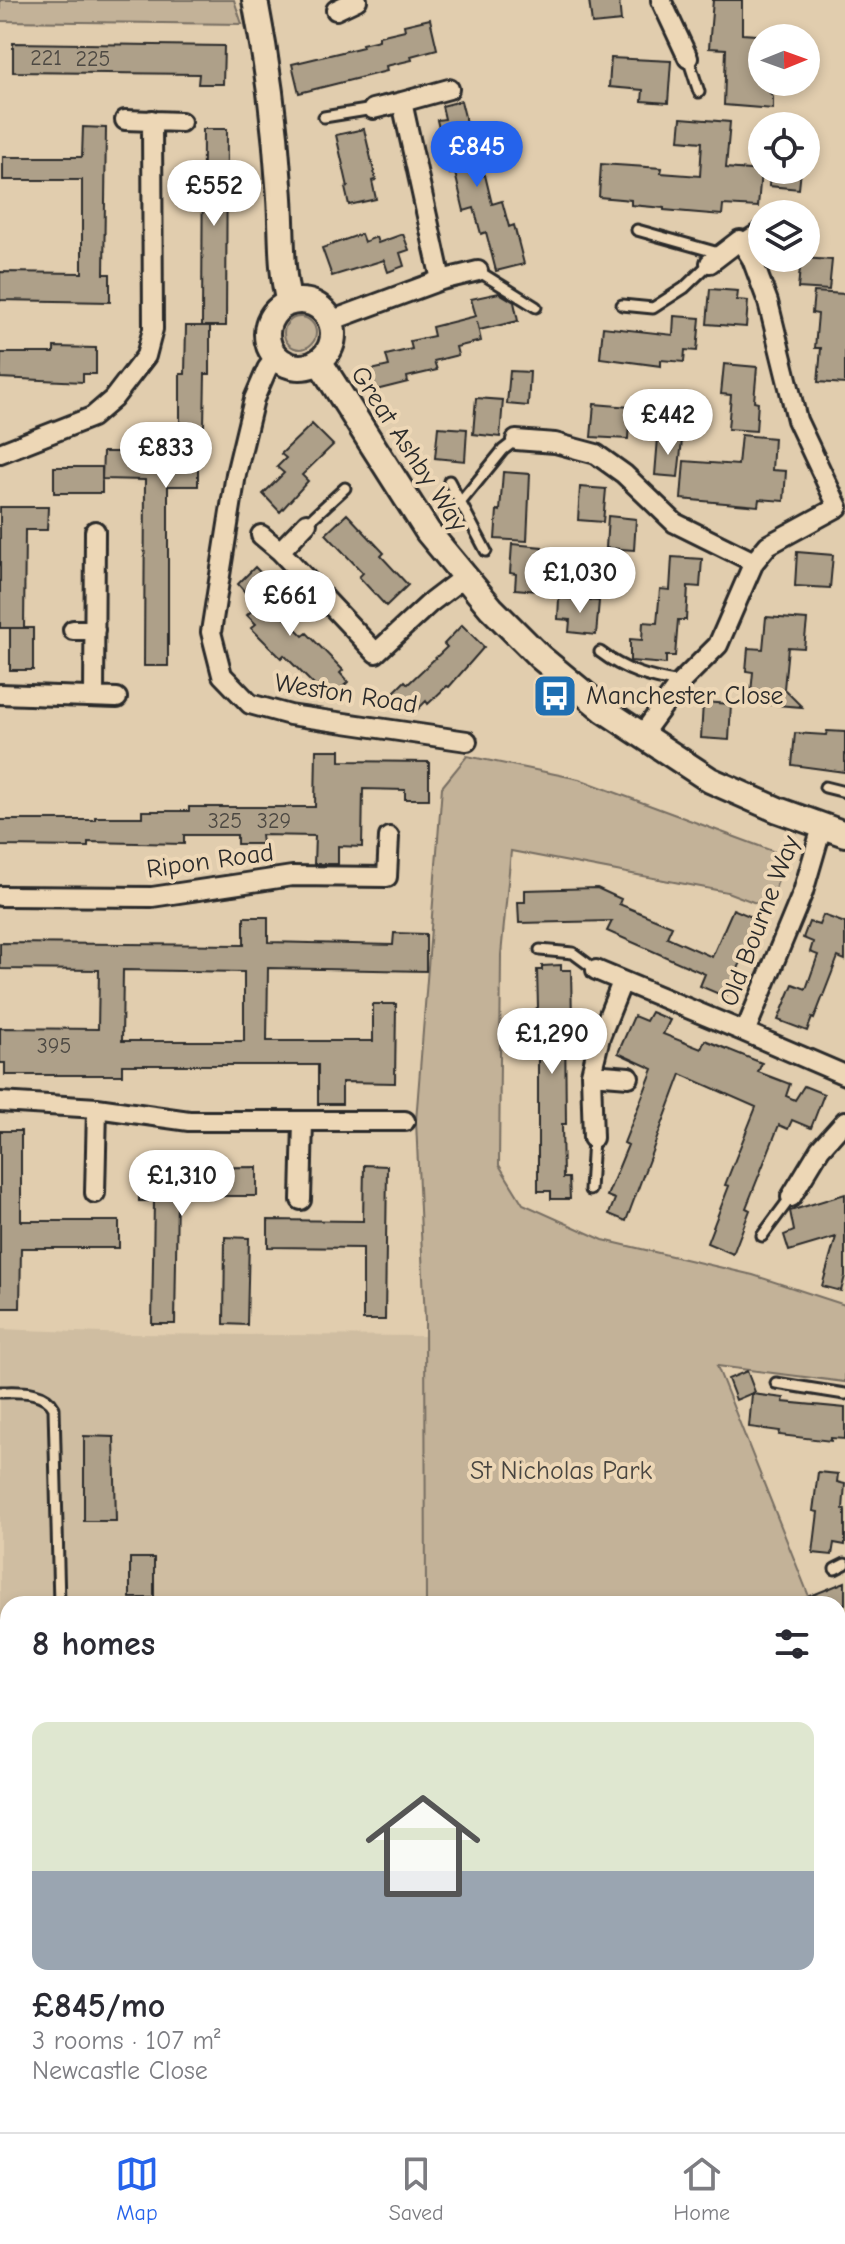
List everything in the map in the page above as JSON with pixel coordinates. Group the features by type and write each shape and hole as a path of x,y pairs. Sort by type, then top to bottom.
{"street":[{"path":"255,0 271,100 280,188 284,283 289,303"},
{"path":"336,10 357,0"},
{"path":"661,0 688,58"},
{"path":"373,109 449,89"},
{"path":"402,102 441,280"},
{"path":"125,120 181,122"},
{"path":"0,453 92,417 113,399 146,356 153,329 152,120"},
{"path":"641,736 680,683 718,645 754,562 768,545 781,536 841,512 797,420 768,302 752,259 740,240 716,258"},
{"path":"276,357 270,348 268,326 280,308 289,303 299,301 318,306 330,321 441,280 478,271"},
{"name":"Great Ashby Way","path":"276,357 297,367 319,361 332,343 330,321"},
{"name":"Weston Road","path":"276,357 267,369 254,399 236,474 211,632 222,675 250,704 290,715 467,741"},
{"name":"Great Ashby Way","path":"319,361 428,532 464,577 540,657 641,736 710,780 834,830"},
{"path":"516,440 555,443 596,454 624,474 675,523 754,562"},
{"path":"280,551 307,523"},
{"path":"94,697 95,531"},
{"path":"261,535 280,551 376,653 430,603 464,577"},
{"path":"73,630 95,630"},
{"path":"0,694 117,698"},
{"name":"Old Bourne Way","path":"745,1032 803,892 834,830"},
{"name":"Ripon Road","path":"0,896 152,897 292,876 387,877 389,837"},
{"name":"Old Bourne Way","path":"596,970 845,1075"},
{"path":"593,1138 591,1074 600,1037 622,982"},
{"path":"591,1074 629,1077"},
{"path":"0,1102 97,1108 189,1121 405,1121"},
{"path":"95,1193 97,1108"},
{"path":"301,1200 303,1121"},
{"path":"791,1197 820,1149 845,1121"}],"lane":[{"path":"688,58 699,92"},
{"path":"324,117 373,109"},
{"path":"622,305 653,308 684,288 716,258 637,230"},
{"path":"740,240 748,235"},
{"path":"478,271 536,307"},
{"path":"460,503 503,450 516,440"},
{"path":"449,481 486,551"},
{"path":"307,523 345,488"},
{"path":"600,652 632,672 680,683"},
{"path":"825,787 845,792"},
{"path":"540,950 573,953 596,970"},
{"path":"590,1190 593,1138"},
{"path":"762,1236 791,1197"},
{"path":"776,1383 845,1394"},
{"path":"0,1392 39,1394 54,1408 59,1596"}],"shaded area":[{"path":"0,1329 127,1334 425,1336 426,1596 0,1596"}],"green space":[{"path":"0,0 234,0 242,24 0,21"},
{"path":"300,317 312,321 316,333 312,345 300,349 288,345 284,333 288,321"},
{"name":"St Nicholas Park","path":"467,756 579,779 786,856 769,908 727,892 511,851 501,955 499,1165 523,1204 603,1240 753,1275 845,1305 845,1382 717,1366 809,1596 426,1596 425,1321 416,1121 442,787"}],"building":[{"path":"589,0 619,0 621,21 592,24"},
{"path":"713,0 742,0 742,34 748,34 748,96 772,96 773,109 724,105 726,49 709,48"},
{"path":"430,19 437,49 411,56 412,60 386,66 387,71 299,93 292,64 363,47 362,44 379,40 379,36 405,30 404,25"},
{"path":"13,43 224,46 223,84 198,84 199,74 13,72"},
{"path":"611,58 671,61 668,103 642,101 643,90 609,87"},
{"path":"461,101 480,176 485,175 492,204 502,201 509,227 514,225 524,264 496,271 486,232 481,234 474,208 464,211 455,173 450,174 437,120 445,119 442,106"},
{"path":"681,118 730,122 726,168 748,170 748,184 760,184 759,200 748,200 748,206 723,205 722,215 664,210 631,205 631,200 599,197 601,164 662,168 661,173 700,176 702,142 679,140"},
{"path":"83,127 106,128 104,274 110,274 110,302 0,300 0,272 82,273 82,180 3,180 3,157 82,157"},
{"path":"203,129 227,129 226,326 202,326"},
{"path":"364,129 376,180 372,181 376,199 349,205 336,135"},
{"path":"769,184 800,184 799,189"},
{"path":"361,234 364,242 376,237 378,243 403,234 409,250 400,253 404,266 388,272 384,260 332,276 322,248"},
{"path":"820,259 832,260 829,290 798,288 800,272 820,272"},
{"path":"710,289 738,291 737,300 748,301 746,327 707,324"},
{"path":"814,292 845,294 845,384 818,382 821,348 815,348 818,314 812,313"},
{"path":"499,293 514,302 518,321 479,330 477,322 481,341 456,347 458,355 434,361 437,370 407,377 408,382 376,390 371,370 389,366 386,355 412,349 410,341 434,336 432,327 476,316 471,299"},
{"path":"674,316 700,318 697,351 685,350 684,362 661,360 661,366 600,358 603,327 673,335"},
{"path":"186,326 210,326 210,374 205,374 204,426 198,426 198,486 168,486 168,666 144,666 145,480 102,479 103,452 180,452 180,374 185,374"},
{"path":"54,347 96,348 96,374 83,374 83,382 0,378 1,353 54,353"},
{"path":"724,364 757,367 754,401 758,402 756,431 728,429 731,395 721,394"},
{"path":"510,371 530,372 528,406 507,404"},
{"path":"476,398 503,400 500,437 473,434"},
{"path":"594,404 630,407 628,439 591,437"},
{"path":"312,424 333,445 302,475 308,481 280,512 263,494 284,473 277,467 286,458 281,454"},
{"path":"438,427 467,429 465,461 435,458"},
{"path":"741,435 774,438 772,470 786,471 784,501 759,499 758,506 681,499 684,461 738,465"},
{"path":"658,438 682,440 678,477 655,475"},
{"path":"54,467 102,467 102,493 54,493"},
{"path":"503,472 530,474 527,541 495,539"},
{"path":"580,487 606,489 603,522 578,520"},
{"path":"0,507 48,507 47,530 25,530 24,628 0,628"},
{"path":"347,514 384,553 381,556 408,585 386,606 359,577 363,573 326,534"},
{"path":"608,516 636,519 634,550 606,548"},
{"path":"512,544 542,547 538,591 515,589 516,574 510,573"},
{"path":"797,552 833,555 830,588 795,586"},
{"path":"672,557 702,559 700,587 688,586 686,620 678,620 675,656 666,656 666,664 630,661 630,639 642,640 643,622 657,623 660,589 670,590"},
{"path":"255,567 275,588 269,594 277,603 274,607 303,636 307,633 343,670 340,673 348,682 331,698 284,655 281,658 251,628 256,624 247,615 257,606 238,584"},
{"path":"559,598 599,601 596,635 569,632 570,620 558,619"},
{"path":"766,617 807,620 804,648 788,647 784,689 802,707 750,703 753,672 746,671 748,648 763,649"},
{"path":"462,625 484,647 449,687 428,704 426,701 413,714 393,693 405,681 408,684 447,647 444,644"},
{"path":"10,628 33,628 33,670 10,670"},
{"path":"703,702 731,704 729,740 701,738"},
{"path":"827,731 845,732 845,772 792,765 795,733 826,735"},
{"path":"316,750 340,750 340,761 429,762 429,799 405,799 405,790 363,789 362,847 338,846 338,864 314,864 315,836 261,835 262,844 237,844 237,835 184,835 184,844 88,842 88,847 0,846 0,820 142,817 142,811 189,811 189,807 315,807"},
{"path":"597,888 621,899 619,904 672,926 667,937 712,957 733,909 759,920 726,997 700,986 705,974 607,931 612,921 519,923 518,902 525,902 525,890"},
{"path":"823,915 845,923 845,960 838,957 807,1031 778,1020 793,984 806,989 818,955 810,952 813,942 803,938 809,922 819,925"},
{"path":"244,917 268,917 268,942 393,945 394,933 426,934 426,971 268,968 267,1041 373,1041 373,1004 396,1004 395,1083 342,1082 342,1104 318,1104 318,1065 122,1065 122,1075 5,1075 5,1063 0,1063 0,1028 98,1029 99,970 0,969 0,943 244,945","holes":["123,970 244,972 244,1041 122,1041"]},
{"path":"561,965 561,970 571,970 572,1021 565,1021 566,1124 562,1124 563,1178 569,1178 570,1199 551,1199 551,1191 538,1191 538,1020 528,1015 538,1007 537,970 542,970 542,966"},
{"path":"651,1012 670,1020 663,1034 701,1049 705,1040 762,1063 758,1072 790,1084 786,1096 795,1100 804,1086 824,1094 811,1128 792,1120 788,1129 779,1125 746,1208 750,1210 733,1254 707,1243 729,1186 725,1185 756,1107 681,1074 626,1221 609,1214 615,1199 607,1196 653,1069 618,1053 634,1016 646,1021"},
{"path":"0,1131 21,1131 21,1221 119,1221 119,1248 21,1248 20,1308 0,1308"},
{"path":"364,1165 387,1166 385,1320 363,1320 363,1248 268,1247 268,1220 363,1221"},
{"path":"257,1167 257,1196 177,1196 175,1324 152,1324 154,1201 139,1201 139,1168"},
{"path":"845,1194 845,1276 841,1291 822,1286 836,1237 789,1251 784,1235 794,1231 790,1211"},
{"path":"225,1237 249,1238 247,1325 224,1324"},
{"path":"747,1371 755,1392 736,1400 728,1379"},
{"path":"752,1394 784,1398 783,1402 845,1408 845,1439 831,1438 831,1441 779,1435 780,1431 749,1427"},
{"path":"84,1436 114,1437 116,1521 84,1521"},
{"path":"818,1472 838,1474 837,1482 845,1484 845,1545 834,1543 832,1555 813,1553 818,1512 813,1511"},
{"path":"130,1558 154,1558 154,1596 130,1596"},
{"path":"845,1582 845,1596 810,1596"}],"place":[{"name":"Manchester Close","path":"555,696"}]}
